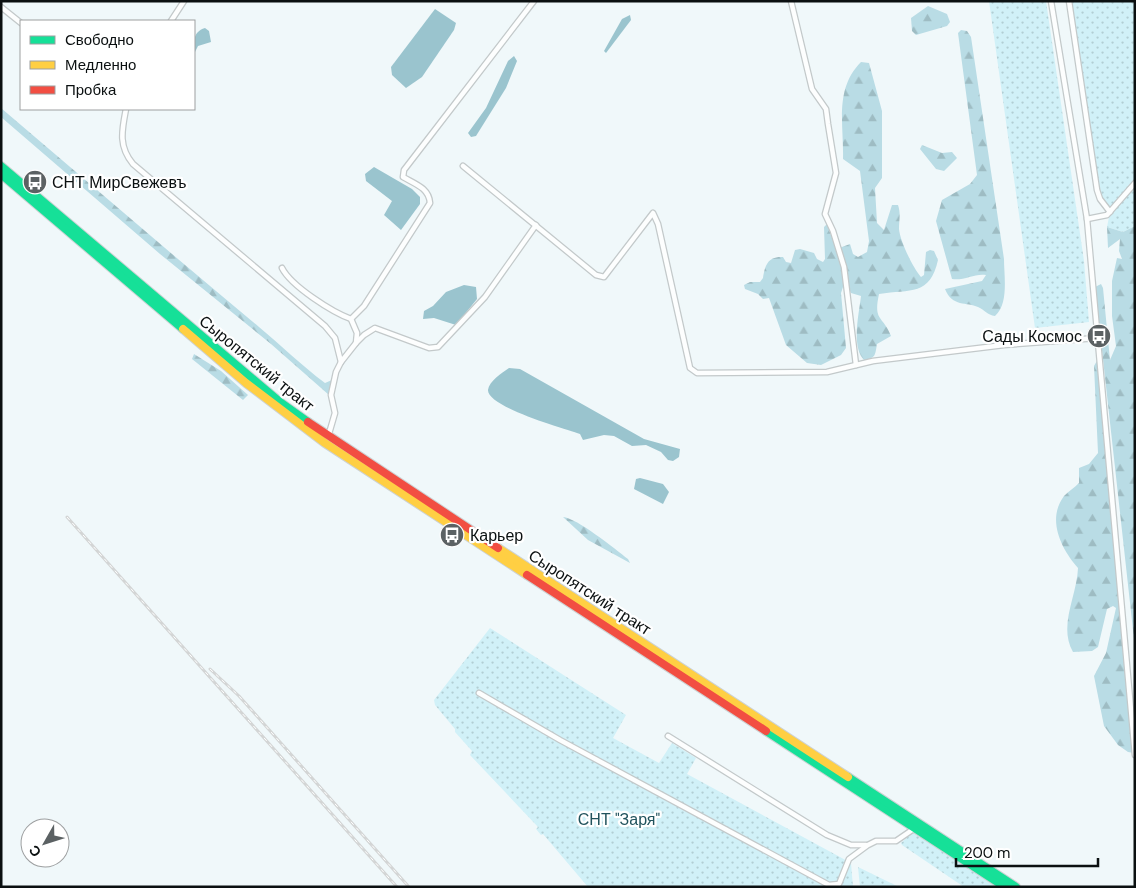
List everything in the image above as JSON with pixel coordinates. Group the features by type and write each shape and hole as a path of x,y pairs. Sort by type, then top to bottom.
{"main road":[{"name":"Сыропятский тракт","path":"1,166 280,402 328,437 1016,887"},
{"name":"Сыропятский тракт","path":"1,174 246,383 310,433 1006,887"}],"street":[{"path":"172,20 184,1"},
{"path":"351,319 364,306 430,203 430,196 423,188 404,177 404,170 534,1"},
{"path":"791,1 812,89 826,110 836,173 826,214 844,267 856,364"},
{"path":"1051,1 1087,219 1135,755"},
{"path":"1069,1 1096,190 1110,212"},
{"path":"1,8 20,22"},
{"path":"126,110 122,144 125,154 132,164 325,326 335,338 341,362"},
{"path":"463,166 596,275 604,277 653,213 658,224 690,368 694,372 827,372 856,364 1004,345 1097,338"},
{"path":"1087,219 1107,215 1135,183"},
{"path":"328,437 336,413 331,395 341,362 364,334 374,328 429,348 438,347 484,296 536,225"},
{"path":"282,268 292,280 329,309 351,319 357,333 356,343"},
{"path":"479,693 568,745 829,885 839,884 849,859 868,845 876,841 896,841 915,828"},
{"path":"668,736 827,835 851,845 868,845"}],"green space":[{"path":"989,1 1046,1 1084,261 1089,322 1035,328"},
{"path":"1069,1 1135,1 1135,226 1123,232 1107,227 1110,212 1100,199"},
{"path":"928,6 947,14 950,22 947,26 916,35 912,31 911,18"},
{"path":"961,30 967,31 971,37 1004,259 1004,297 995,316 978,307 960,303 948,295 945,289 982,281 986,275 952,279 936,221 942,200 970,184 977,175 958,33"},
{"path":"861,62 869,63 882,111 882,178 875,188 877,223 884,230 892,205 898,205 900,214 899,229 904,247 921,277 924,275 926,252 934,251 938,260 930,280 924,285 910,291 879,294 877,303 878,314 891,336 877,344 874,355 868,359 864,360 860,354 857,338 861,296 851,293 848,287 843,287 841,293 846,348 841,355 821,365 807,363 786,345 769,298 763,299 758,294 745,289 744,285 750,282 760,282 766,265 774,258 783,257 786,262 791,263 795,250 800,249 814,253 817,259 823,262 825,259 824,227 827,224 835,246 842,247 850,244 853,254 858,257 867,252 869,241 860,171 843,159 842,108 844,96 847,84"},
{"path":"1,108 308,370 325,383 332,380 329,395 271,344 160,254 1,117"},
{"path":"922,145 942,153 952,152 957,158 944,171 936,169 920,149"},
{"path":"1135,226 1135,648 1095,287 1101,284 1103,288 1110,360 1116,346 1112,316 1112,281 1117,258 1122,259 1119,251 1120,239 1108,248 1107,227 1123,232"},
{"path":"194,354 221,371 248,395 243,400 192,359"},
{"path":"1098,359 1134,753 1128,752 1118,745 1104,726 1094,676 1106,653 1116,608 1113,606 1107,609 1098,647 1092,651 1073,652 1067,632 1078,568 1062,544 1056,525 1059,505 1064,496 1079,483 1079,468 1089,464 1098,453 1094,366"},
{"path":"563,517 596,535 628,559 630,563 588,540"},
{"name":"СНТ \"Заря\"","path":"490,628 626,715 613,738 659,763 672,743 696,758 687,774 851,863 853,887 588,887 543,834 541,835 536,829 538,827 470,755 472,751 435,705 434,700"},
{"path":"912,833 916,833 999,887 964,887 902,845 901,843"},
{"path":"858,867 897,886 898,887 860,887"}],"shaded area":[{"path":"435,9 456,23 454,30 422,77 406,88 392,75 391,67"},
{"path":"630,15 631,20 606,53 604,51 622,19"},
{"path":"205,28 209,31 211,42 198,46 195,52 195,38 201,30"},
{"path":"514,56 517,61 506,88 476,136 471,137 468,133 486,108 508,61"},
{"path":"374,167 412,189 420,197 420,204 401,230 384,215 392,201 366,181 365,174"},
{"path":"464,285 476,287 477,299 456,325 434,318 423,319 424,311 433,306 446,292"},
{"path":"509,368 520,369 644,439 680,449 679,457 673,461 668,460 661,452 646,445 632,446 614,436 604,435 583,440 580,434 513,410 491,397 488,390 493,380"},
{"path":"640,478 663,484 669,492 663,504 634,489 636,479"}],"railway":[{"path":"67,517 397,887"},
{"path":"210,669 239,696 409,887"}],"traffic: fast":[{"path":"1,166 280,402 308,422"},
{"path":"1,174 183,329"},
{"path":"766,731 1005,887"},
{"path":"848,777 1016,887"}],"traffic: slow":[{"path":"183,329 246,383 325,443 527,575"},
{"path":"498,548 848,777"}],"traffic: jam":[{"path":"308,422 498,548"},
{"path":"527,575 766,731"}],"place":[{"name":"СНТ МирСвежевъ","path":"35,182"},
{"name":"Сады Космос","path":"1099,336"},
{"name":"Карьер","path":"452,535"}]}
